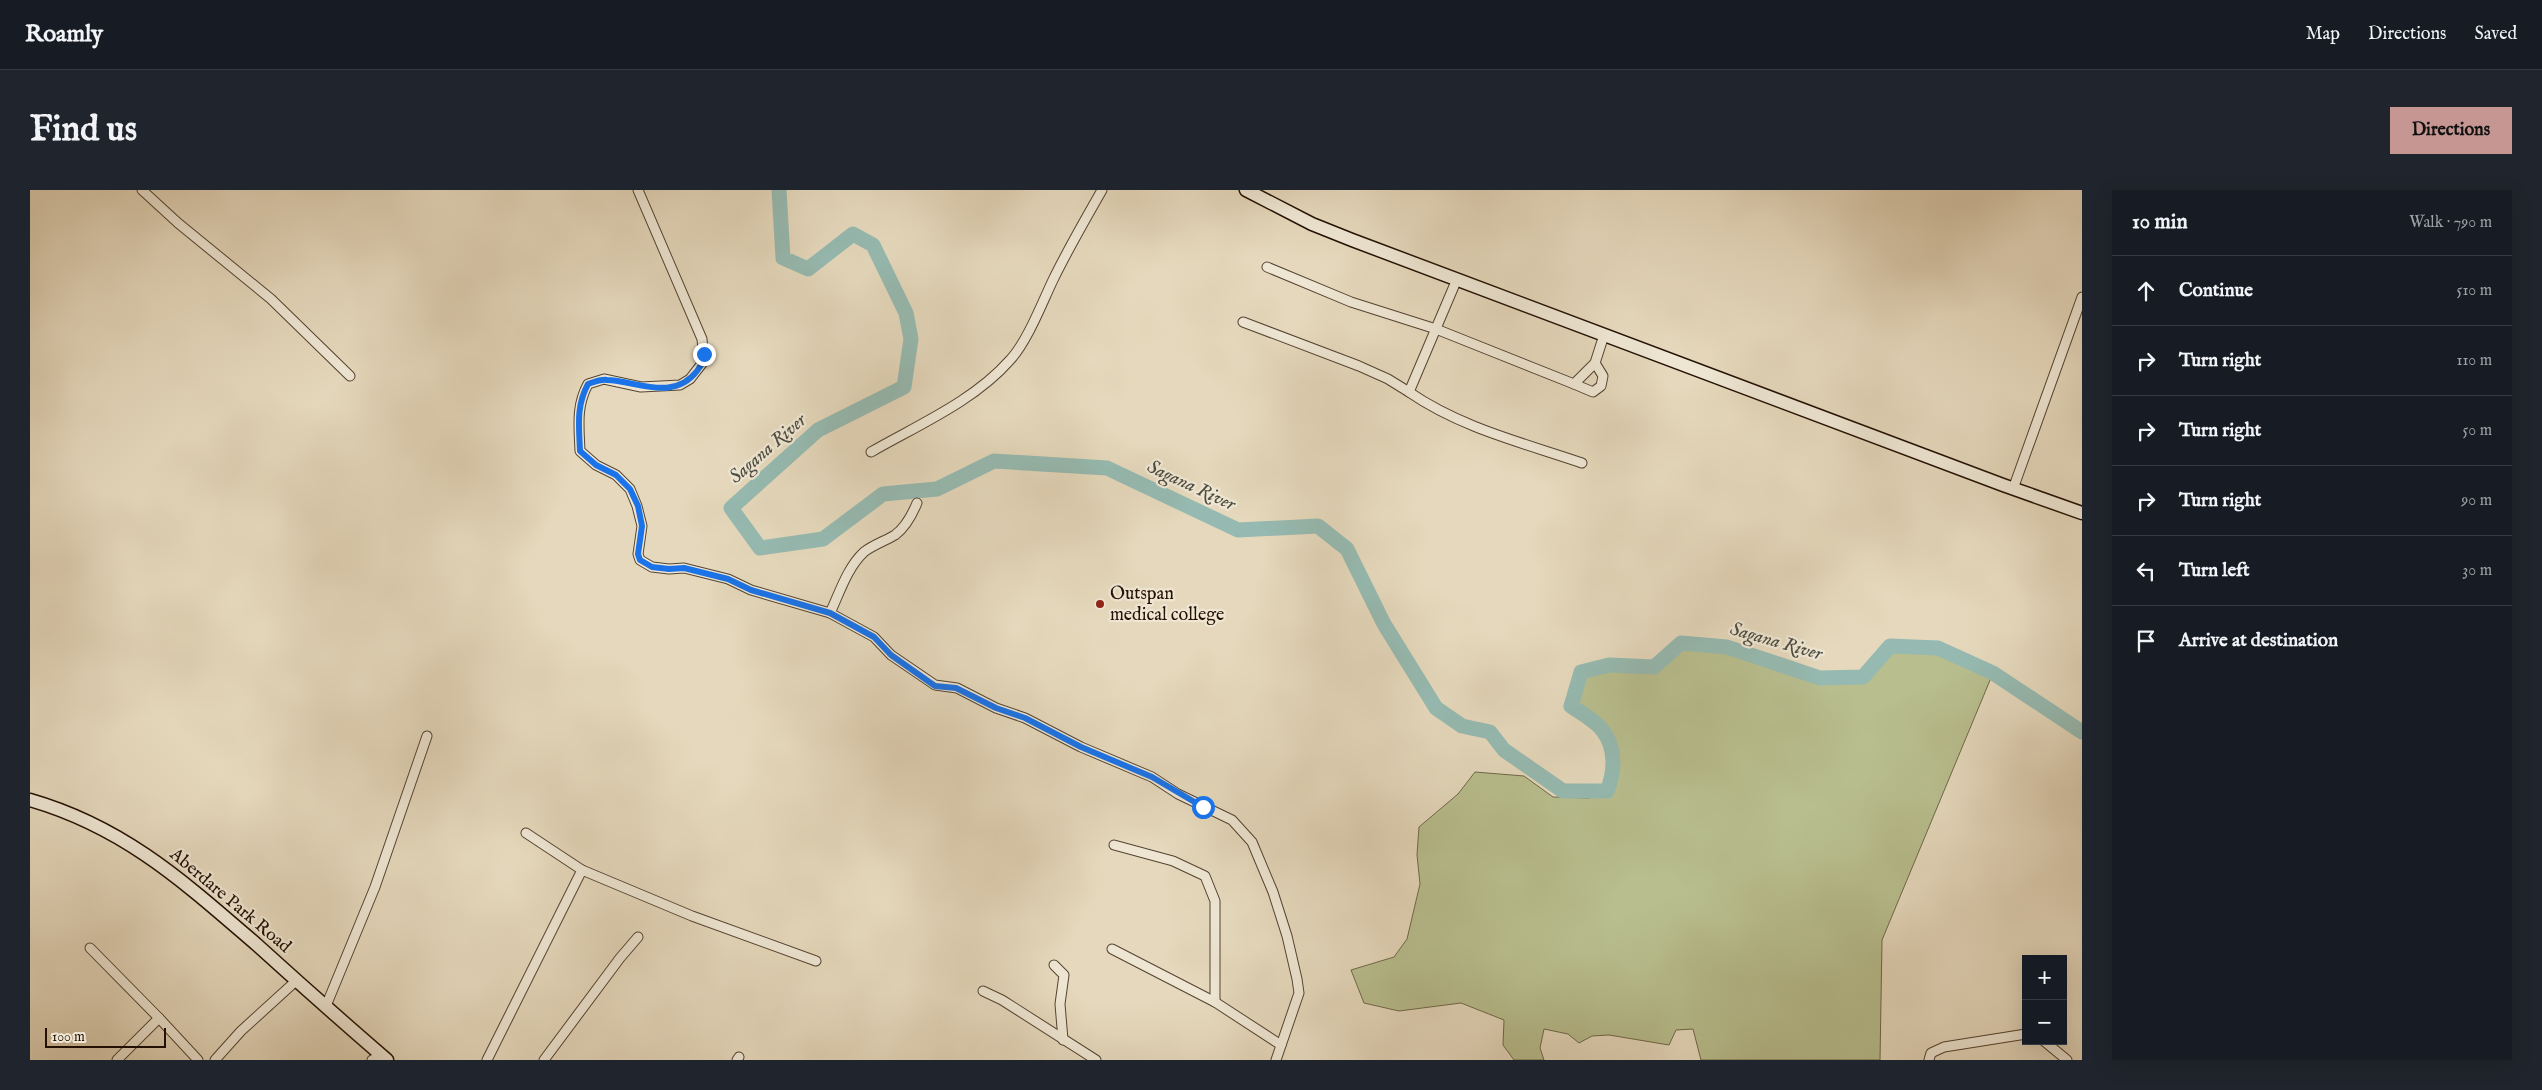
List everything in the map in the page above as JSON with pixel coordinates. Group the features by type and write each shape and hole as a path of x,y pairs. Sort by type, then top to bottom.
{"street":[{"path":"142,190 184,229 271,299 350,376"},
{"path":"638,190 702,339 704,361 690,379 680,385 641,387 604,379 588,384 578,408 580,451 596,465 616,475 630,489 638,506 642,526 638,554 640,560 652,567 684,568 728,579 751,590 830,613 874,637 891,655 935,686 956,688 996,708 1025,718 1081,747 1130,767 1203,807 1232,820 1252,842 1273,892 1287,936 1297,980 1299,993 1276,1060"},
{"path":"871,452 952,405 984,383 1011,359 1030,327 1067,250 1102,190"},
{"path":"1246,190 1312,224 2013,489 2082,512"},
{"path":"1267,267 1351,302 1436,329 1593,392 1602,386 1603,376 1595,363"},
{"path":"1409,392 1456,279"},
{"path":"2013,489 2082,297"},
{"path":"1243,322 1388,379 1439,410 1476,427 1582,463"},
{"path":"1574,384 1595,363 1604,335"},
{"path":"830,613 848,572 857,560 865,551 896,534 910,519 917,503"},
{"path":"326,1006 375,887 427,736"},
{"name":"Aberdare Park Road","path":"30,800 84,819 150,856 198,894 297,980 381,1058"},
{"path":"526,833 582,870 692,916 816,960"},
{"path":"1114,845 1173,861 1205,876 1215,901 1215,1002"},
{"path":"487,1060 582,870"},
{"path":"544,1060 620,958 638,937"},
{"path":"90,948 160,1018 198,1060"},
{"path":"1112,949 1215,1002 1281,1045"},
{"path":"1054,965 1064,975 1060,1004 1063,1040"},
{"path":"215,1060 241,1031 297,980"},
{"path":"983,991 1002,1000 1096,1060"},
{"path":"117,1060 160,1018"},
{"path":"1929,1060 1931,1053 1944,1046 2022,1035"},
{"path":"2049,1045 2067,1060"}],"green space":[{"path":"1681,643 1727,647 1820,678 1863,677 1890,646 1938,648 1993,673 1882,940 1880,1060 1701,1060 1693,1029 1676,1030 1669,1045 1609,1035 1592,1036 1579,1043 1568,1034 1544,1029 1540,1048 1544,1060 1514,1060 1503,1045 1504,1020 1461,1003 1399,1011 1364,1003 1351,970 1394,957 1407,939 1420,884 1417,855 1419,827 1458,794 1475,772 1524,776 1553,797 1589,798 1607,791 1613,768 1610,745 1600,727 1571,706 1581,672 1609,665 1654,667"}],"waterway":[{"name":"Sagana River","path":"779,190 783,258 808,269 853,234 873,245 906,313 911,339 904,387 818,430 731,508 760,548 823,539 883,494 937,489 994,461 1107,468 1238,530 1318,526 1347,549 1384,624 1436,708 1462,726 1490,732 1504,750 1563,791 1607,791 1612,776 1612,752 1603,731 1588,717 1571,706 1581,672 1609,665 1654,667 1681,643 1727,647 1820,678 1863,677 1890,646 1938,648 1993,673 2082,732"}],"place":[{"name":"Outspan medical college","path":"1100,604"}],"route":[{"path":"704,354 704,361 690,379 680,385 658,388 641,387 604,379 588,384 581,396 578,408 580,451 596,465 616,475 630,489 638,506 642,526 638,554 640,560 652,567 684,568 728,579 751,590 830,613 874,637 891,655 935,686 956,688 996,708 1025,718 1081,747 1123,763 1152,777 1203,807"}]}
